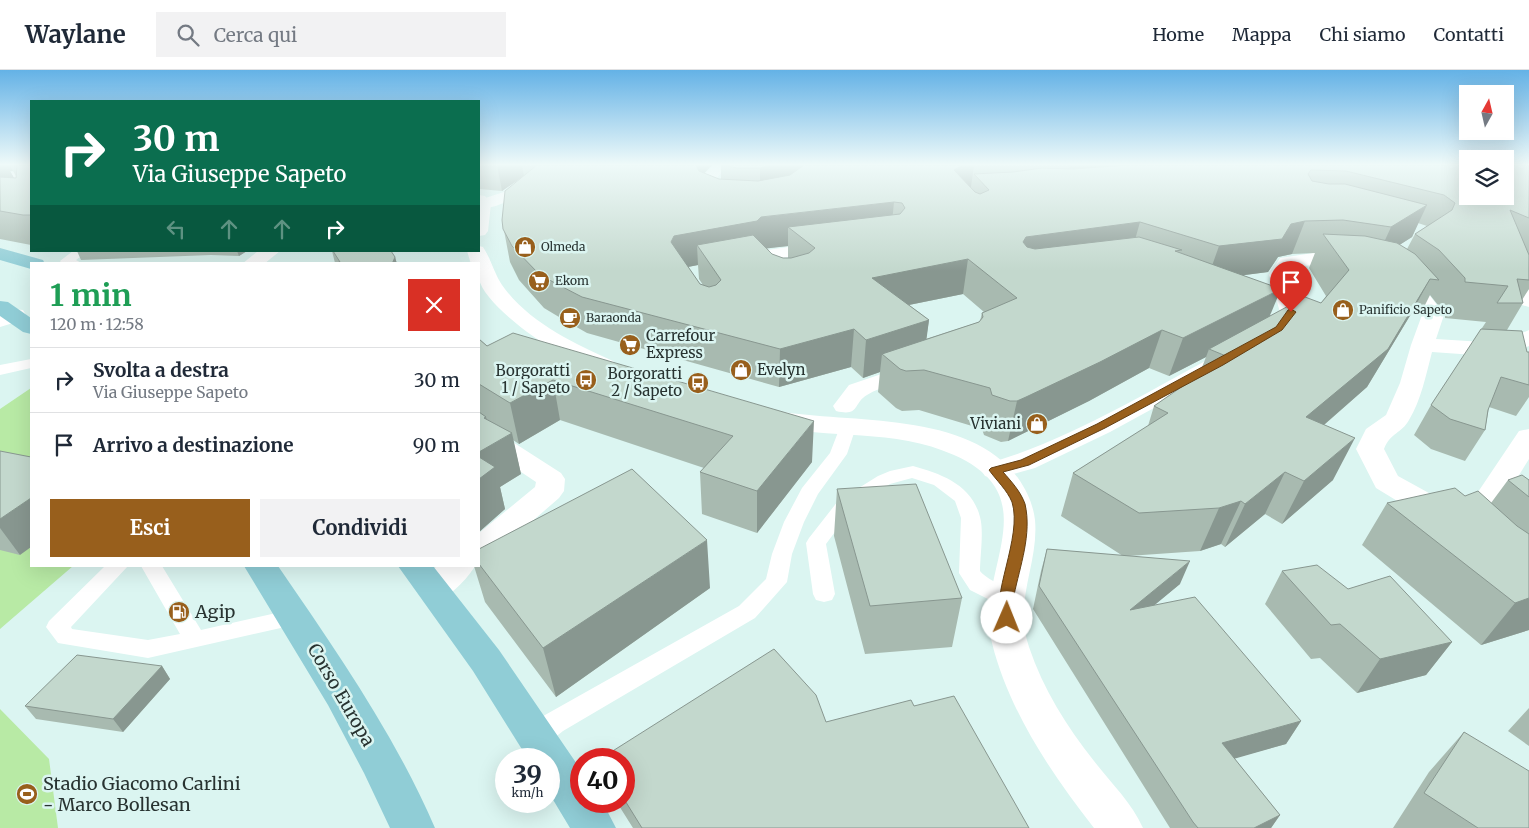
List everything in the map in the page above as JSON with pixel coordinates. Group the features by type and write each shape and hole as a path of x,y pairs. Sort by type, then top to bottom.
{"main road":[{"path":"0,254 30,262"},
{"name":"Corso Europa","path":"261,567 343,695 414,828"},
{"path":"435,574 483,655 537,736 594,828"}],"street":[{"path":"725,200 731,202"},
{"path":"480,216 481,202"},
{"path":"749,262 758,260 784,287 802,282 767,256 842,244"},
{"path":"241,262 256,252"},
{"path":"254,262 269,252"},
{"path":"476,252 486,278 508,305 556,342 621,373"},
{"path":"995,470 1025,462 1101,426 1279,328 1279,313 1291,312 1279,275 1287,262 1313,259 1351,262 1388,270 1413,289 1433,315 1422,345 1412,382 1397,419 1376,435 1370,449 1386,482 1459,521 1489,499 1529,438"},
{"path":"1422,345 1503,350 1529,337"},
{"path":"847,417 857,390 938,362"},
{"path":"754,414 795,423 847,417 880,428 952,444 979,456 995,470 1008,485 1018,503 1020,517 1018,554 1006,598 1008,638 1028,691 1047,728 1076,773 1121,828"},
{"path":"480,433 551,479 549,491 480,549"}],"lane":[{"path":"70,262 66,261 80,252"},
{"path":"0,370 30,364"},
{"path":"537,736 554,723 747,612 776,582 782,554 794,522 809,492 838,454 847,417"},
{"path":"824,594 816,543 845,505 884,480 896,475 913,472 942,481 963,498 971,518 969,573 978,584 1006,598"},
{"path":"117,567 57,627 66,637 148,649 294,617"},
{"path":"152,567 194,640"}],"green space":[{"path":"30,389 30,567 72,567 0,629 0,409"},
{"name":"Stadio Giacomo Carlini - Marco Bollesan","path":"0,709 49,759 58,828 0,828"}],"building":[{"path":"0,200 30,200 30,215 0,211"},
{"path":"504,200 1409,200 1427,205 1391,227 1343,220 1305,221 1291,224 1282,239 1219,246 1140,222 1026,237 1023,242 1027,247 1035,249 1139,237 1182,250 1175,251 1281,289 1183,338 1162,330 1017,401 1010,401 992,395 990,388 924,370 906,371 900,369 882,354 979,322 983,317 982,313 1017,298 968,259 872,278 929,320 866,340 854,329 780,349 582,297 538,273 512,246 503,229","holes":["894,202 902,203 905,208 900,214 788,227 815,248 809,253 791,258 783,258 772,254 753,235 697,245 721,280 716,285 709,287 700,284 671,242 674,236 757,221 761,217"]},
{"path":"1451,200 1459,200 1459,205 1514,205 1514,200 1529,200 1529,218 1510,210 1529,255 1529,280 1517,279 1523,303 1497,303 1508,286 1465,282 1465,278 1439,250 1415,234 1452,210 1455,203"},
{"path":"1323,234 1365,236 1397,243 1415,254 1439,280 1430,279 1388,349 1306,417 1355,438 1304,481 1285,472 1245,504 1241,501 1219,508 1139,513 1073,473 1168,413 1154,406 1226,356 1209,349 1305,297 1321,303 1349,270"},
{"path":"334,252 392,252 395,257 393,262 340,262"},
{"path":"1481,329 1522,331 1527,352 1529,352 1529,385 1501,377 1488,410 1485,430 1450,419 1431,405"},
{"path":"513,333 814,421 757,491 700,472 733,436 553,380 510,403 480,385 480,340 487,346"},
{"path":"480,413 486,417 484,418 512,433 480,451"},
{"path":"0,451 30,457 30,499 0,519"},
{"path":"480,458 495,467 480,478"},
{"path":"632,469 707,540 543,648 480,565 480,548"},
{"path":"1522,475 1529,480 1529,497 1508,480"},
{"path":"916,484 962,598 870,606 837,489"},
{"path":"1455,488 1465,496 1478,491 1517,526 1529,534 1529,598 1515,603 1387,503"},
{"path":"1047,549 1190,561 1130,610 1195,597 1301,721 1222,743 1280,815 1254,828 1198,828 1039,586"},
{"path":"1317,565 1348,589 1390,576 1452,642 1380,659 1340,624 1331,625 1282,571"},
{"path":"774,649 816,695 826,722 911,700 914,706 954,696 1029,828 642,828 633,813 635,813 635,748 617,748"},
{"path":"77,655 162,666 113,719 25,706"},
{"path":"1464,732 1529,771 1529,828 1478,828 1424,793"}],"place":[{"name":"Olmeda","path":"525,247"},
{"name":"Ekom","path":"539,281"},
{"name":"Panificio Sapeto","path":"1343,310"},
{"name":"Baraonda","path":"570,318"},
{"name":"Carrefour Express","path":"630,345"},
{"name":"Evelyn","path":"741,370"},
{"name":"Borgoratti 1 / Sapeto","path":"586,380"},
{"name":"Borgoratti 2 / Sapeto","path":"698,383"},
{"name":"Viviani","path":"1037,424"},
{"name":"Agip","path":"179,612"},
{"name":"Stadio Giacomo Carlini - Marco Bollesan","path":"27,794"}],"route":[{"path":"1007,618 1006,598 1018,554 1020,524 1018,503 1008,485 995,470 1025,462 1101,426 1220,363 1279,328 1291,312"}]}
